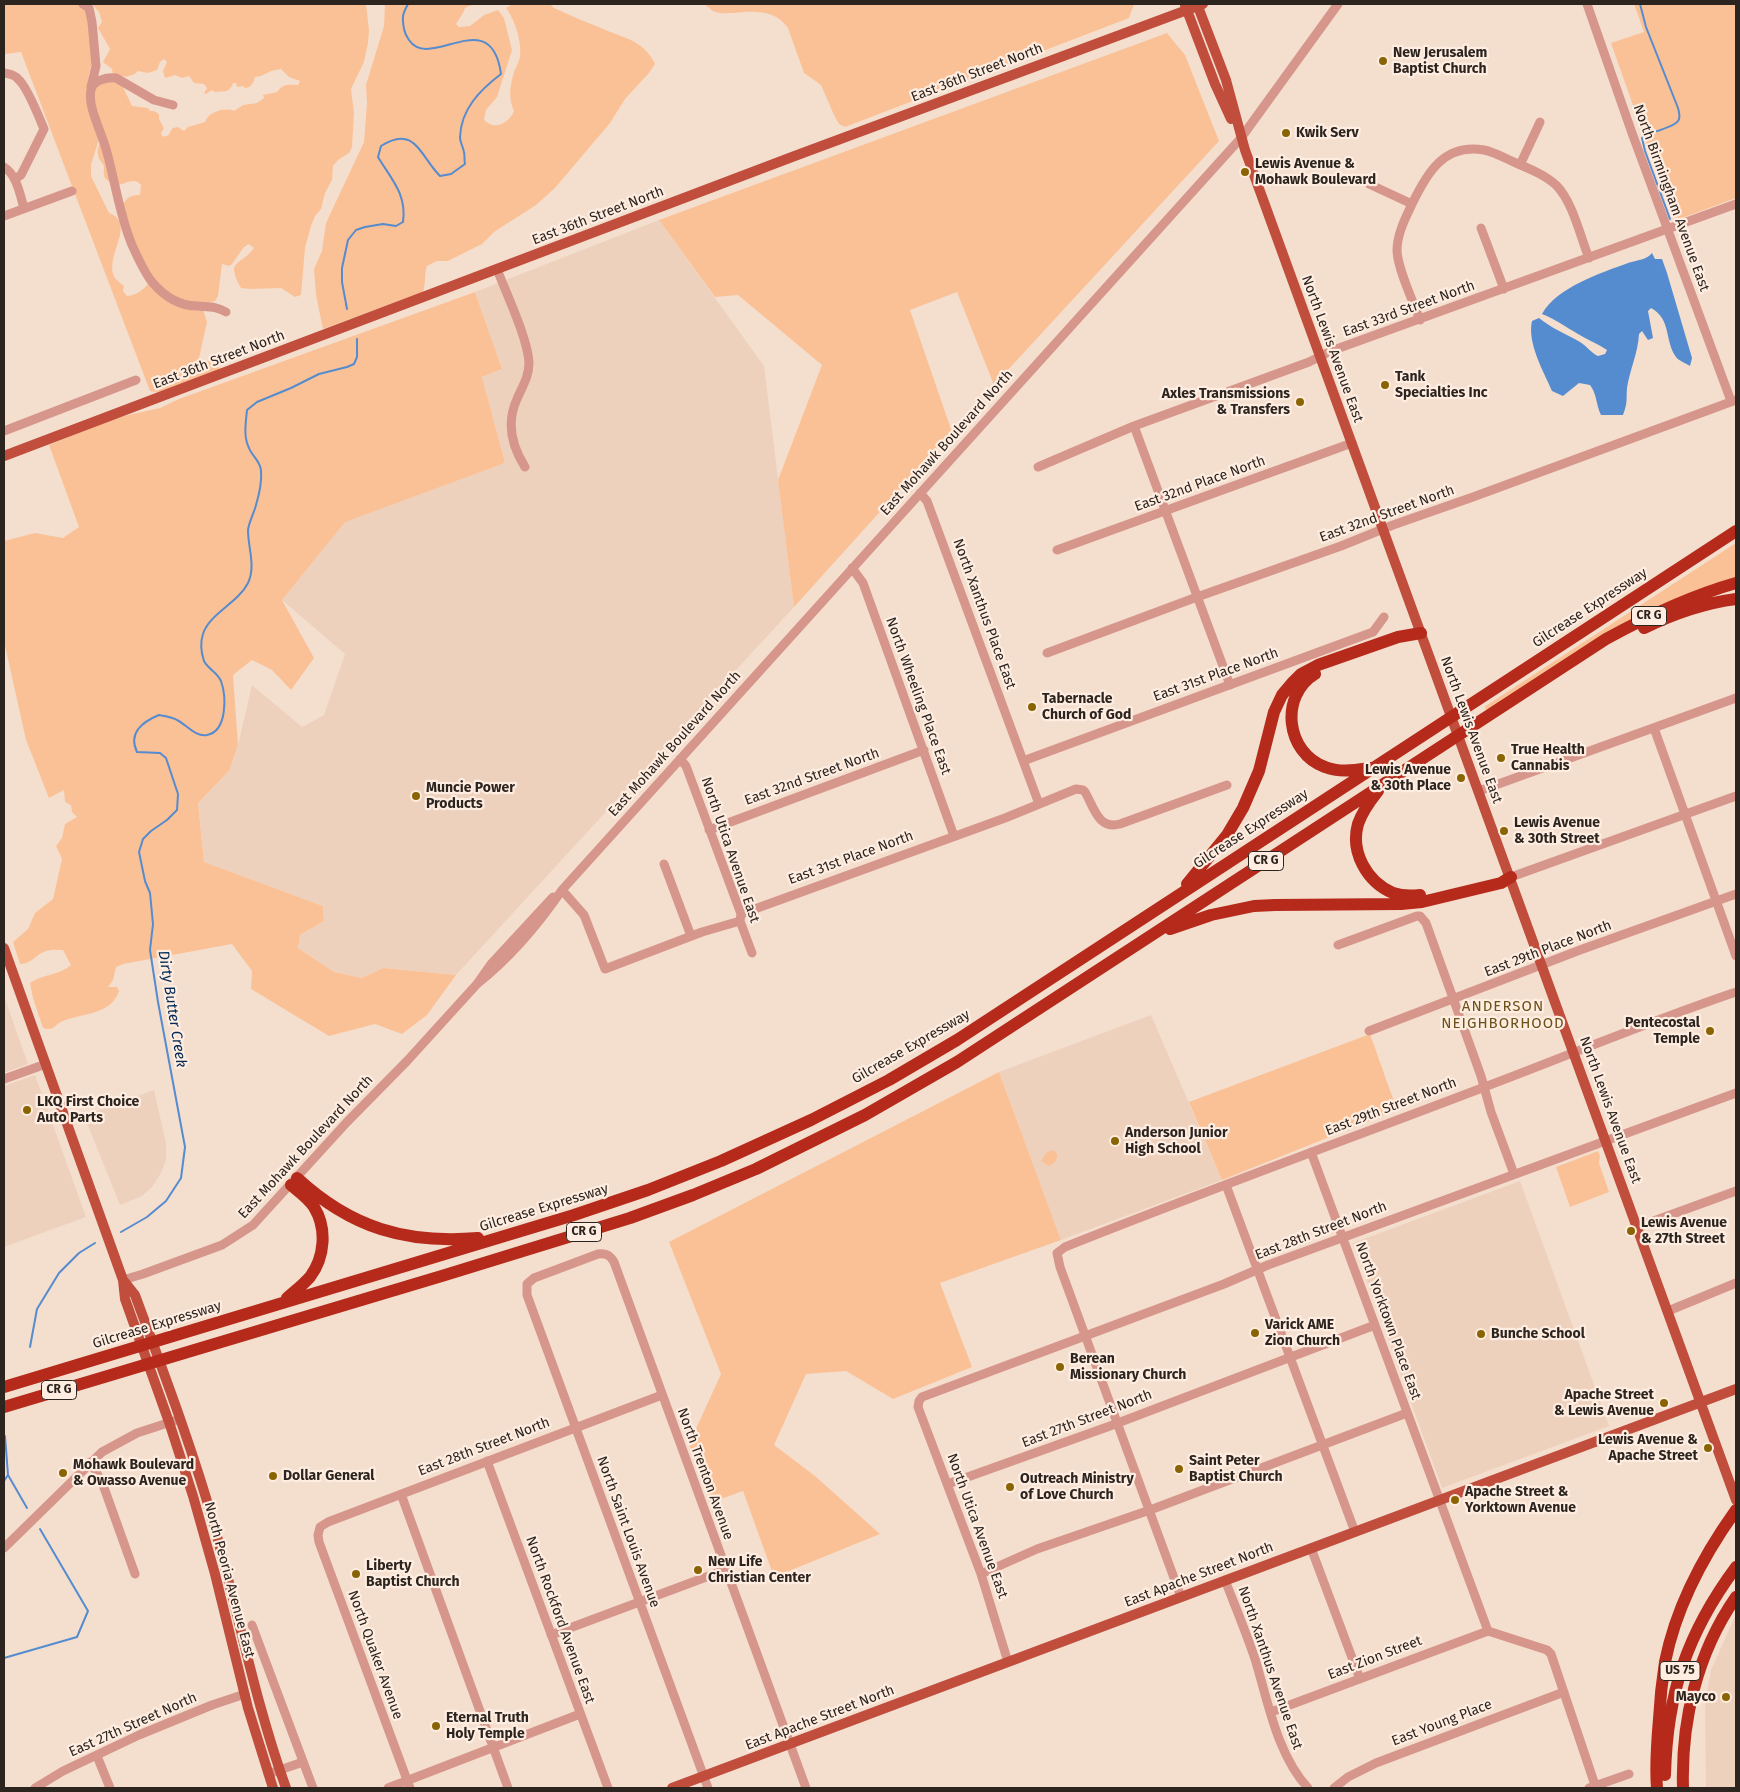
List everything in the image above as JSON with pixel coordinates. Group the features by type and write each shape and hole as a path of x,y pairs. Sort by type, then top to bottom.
{"highway":[{"name":"Gilcrease Expressway","path":"4,1387 503,1236 648,1190 721,1162 811,1120 889,1080 957,1040 1736,531"},
{"path":"1704,552 1736,535"},
{"name":"CR G","path":"4,1407 630,1218 756,1169 865,1116 934,1076 1606,639 1646,617 1682,601 1736,582"},
{"path":"1568,664 1673,615 1716,602 1736,599"},
{"path":"1374,768 1332,770 1310,759 1300,747 1294,734 1291,718 1294,702 1300,688 1310,677 1317,673 1422,633"},
{"path":"1179,894 1227,835 1243,808 1259,771 1274,712 1282,695 1293,682 1301,674 1318,664 1398,637 1422,633"},
{"path":"1382,785 1362,814 1356,839 1358,853 1364,868 1382,886 1394,893 1403,895 1425,895 1511,877"},
{"path":"1149,937 1211,915 1237,909 1275,905 1401,904 1422,902 1501,883 1511,877"},
{"path":"294,1182 352,1217 388,1232 435,1240 503,1236"},
{"path":"282,1302 311,1276 319,1261 322,1246 322,1230 316,1211 294,1182"},
{"path":"1657,1788 1656,1749 1662,1681 1674,1628 1684,1600 1700,1569 1722,1530 1736,1510"},
{"name":"US 75","path":"1665,1788 1665,1751 1669,1717 1682,1665 1701,1621 1736,1567"},
{"name":"US 75","path":"1683,1788 1684,1738 1693,1694 1714,1636 1736,1597"}],"main road":[{"name":"North Lewis Avenue East","path":"1200,4 1226,80 1241,138 1702,1401 1736,1500"},
{"name":"East 36th Street North","path":"4,456 1186,7 1200,4"},
{"name":"North Lewis Avenue East","path":"1186,7 1215,84 1241,138"},
{"name":"North Peoria Avenue East","path":"4,948 123,1280 125,1299 169,1422 215,1574 244,1694 273,1788"},
{"name":"North Peoria Avenue East","path":"123,1280 135,1295 180,1419 214,1523 253,1680 286,1788"},
{"name":"East Apache Street North","path":"672,1788 1736,1389"}],"street":[{"path":"83,4 89,8 92,18 96,66 91,90 94,112 106,147 130,237 151,280 176,302 192,306 217,307 226,312"},
{"name":"East Mohawk Boulevard North","path":"123,1280 202,1253 235,1238 253,1225 294,1182 477,984 496,969 538,924 562,890 1241,138 1338,4"},
{"name":"North Birmingham Avenue East","path":"1587,4 1668,228 1734,401"},
{"path":"4,73 12,74 20,79 44,129 24,170 15,179"},
{"path":"91,90 100,80 109,77 116,78 154,100 173,105"},
{"path":"1520,165 1540,122"},
{"path":"1420,320 1399,263 1397,251 1399,236 1412,204 1429,171 1441,160 1458,152 1472,149 1485,150 1551,181 1562,192 1568,203 1589,258"},
{"path":"4,167 15,179 24,208"},
{"path":"1370,184 1412,204"},
{"path":"4,216 72,190"},
{"name":"East 33rd Street North","path":"1038,467 1134,426 1320,357 1331,351 1736,204"},
{"path":"1481,228 1504,289"},
{"path":"497,269 522,334 529,361 529,371 512,412 510,427 517,454 526,467"},
{"path":"4,431 136,380"},
{"name":"East 32nd Street North","path":"1046,654 1734,401"},
{"path":"1134,426 1230,685"},
{"name":"East 32nd Place North","path":"1057,550 1352,443"},
{"name":"North Xanthus Place East","path":"920,493 927,501 1039,804"},
{"name":"North Wheeling Place East","path":"852,568 863,583 954,836"},
{"name":"East 31st Place North","path":"1023,761 1373,632 1384,617"},
{"path":"1479,791 1736,698"},
{"path":"1654,728 1736,956"},
{"name":"East 32nd Street North","path":"709,830 924,750"},
{"name":"North Utica Avenue East","path":"680,759 686,766 752,953"},
{"name":"East 31st Place North","path":"562,890 584,915 605,969 1070,791 1082,790 1088,796 1100,820 1110,826 1227,785"},
{"path":"1511,877 1736,796"},
{"path":"664,864 691,936"},
{"name":"East 29th Place North","path":"1369,1031 1736,894"},
{"path":"1338,945 1417,916 1420,916 1426,923 1514,1174"},
{"name":"East 29th Street North","path":"1085,1335 1056,1253 1065,1247 1659,1018 1736,992"},
{"path":"4,1079 46,1064"},
{"name":"East 28th Street North","path":"919,1401 927,1394 1258,1269 1736,1093"},
{"name":"North Yorktown Place East","path":"1311,1152 1488,1631"},
{"path":"1226,1185 1355,1532"},
{"path":"1637,1226 1736,1191"},
{"name":"North Trenton Avenue","path":"527,1284 534,1278 598,1254 609,1255 614,1262 806,1788"},
{"path":"1668,1311 1736,1283"},
{"name":"North Saint Louis Avenue","path":"527,1284 527,1295 708,1788"},
{"name":"East 27th Street North","path":"948,1484 1291,1358 1375,1325"},
{"path":"1085,1335 1181,1597"},
{"name":"East 28th Street North","path":"319,1530 328,1522 662,1395"},
{"name":"North Utica Avenue East","path":"919,1401 918,1407 981,1574 1008,1662"},
{"path":"981,1574 1038,1549 1150,1510 1407,1413"},
{"path":"4,1548 102,1452 137,1433 180,1419"},
{"name":"North Rockford Avenue East","path":"487,1461 608,1788"},
{"path":"90,1462 102,1482 135,1574"},
{"path":"401,1494 508,1788"},
{"name":"North Quaker Avenue","path":"319,1530 319,1542 408,1785"},
{"path":"1310,1548 1360,1678"},
{"path":"551,1635 725,1570"},
{"name":"North Xanthus Avenue East","path":"1225,1580 1254,1656 1284,1752 1292,1767 1308,1788"},
{"name":"North Peoria Avenue East","path":"252,1625 313,1788"},
{"path":"1488,1631 1547,1650 1551,1654 1594,1788 1630,1774"},
{"name":"East Zion Street","path":"1271,1712 1488,1631"},
{"path":"253,1680 270,1675"},
{"name":"East Young Place","path":"1334,1788 1348,1777 1370,1765 1564,1692"},
{"name":"East 27th Street North","path":"35,1788 63,1771 166,1724 244,1694"},
{"path":"388,1788 408,1785 493,1748 580,1714"},
{"path":"97,1756 110,1788"},
{"path":"268,1774 303,1762"}],"shaded area":[{"path":"4,4 77,4 88,9 92,62 88,88 99,139 91,165 91,176 109,213 117,218 120,225 112,269 115,278 124,286 123,291 127,296 140,292 149,282 151,286 203,309 207,322 199,358 215,362 220,368 217,372 164,391 150,391 21,52 4,54"},
{"path":"92,4 366,4 369,30 368,43 364,62 351,89 354,113 352,147 349,153 338,160 333,166 332,180 325,193 321,209 315,216 311,226 305,248 301,295 295,297 281,288 241,288 236,279 234,268 254,248 249,244 244,247 232,264 229,266 222,264 218,296 215,301 204,304 177,300 154,279 136,247 123,205 130,197 140,195 141,185 133,181 116,185 106,179 104,166 98,156 100,127 94,104 96,89 103,82 112,79 123,87 132,106 148,108 150,111 159,114 159,119 164,128 161,133 162,136 165,136 173,128 178,127 184,131 188,127 205,122 210,115 217,111 234,111 243,105 257,103 264,98 263,95 277,92 286,85 298,85 300,81 289,77 281,69 255,77 249,87 237,87 236,83 233,83 226,91 215,92 212,90 206,94 204,93 207,88 204,84 194,83 189,76 182,78 175,75 165,78 163,71 167,62 164,59 160,62 157,70 148,73 138,71 130,76 113,75 112,69 103,62 110,49 98,28 102,22 99,12"},
{"path":"385,4 490,4 465,8 456,24 459,27 470,26 484,15 498,10 504,18 512,50 497,97 486,110 484,120 493,125 505,122 514,111 510,97 514,72 520,57 520,45 515,25 506,8 513,4 550,4 554,8 639,45 655,64 625,99 610,123 555,188 536,205 494,232 482,244 448,261 437,261 427,266 423,292 323,329 316,295 314,269 322,251 326,223 364,142 367,104 366,85 384,26"},
{"path":"704,4 1134,4 1129,18 845,127 839,124 821,85 804,73 788,28 783,22 777,17 763,13 718,13"},
{"path":"1634,4 1736,4 1736,198 1674,221 1611,43 1644,32"},
{"path":"1167,33 1185,55 1219,141 994,385 957,292 910,310 952,432 794,607 778,480 822,365 738,295 715,297 659,220"},
{"path":"659,220 764,366 794,607 456,975 383,968 362,978 334,972 298,948 300,935 324,921 323,906 204,862 198,803 229,771 238,745 252,685 302,727 324,715 345,654 282,600 345,521 505,463 482,377 502,369 475,292"},
{"path":"475,292 502,369 482,377 505,463 345,522 282,600 314,658 291,690 272,670 252,660 233,675 238,745 229,771 198,803 204,862 323,906 324,921 300,935 298,948 334,972 362,978 383,968 456,975 427,1015 402,1034 375,1024 329,1036 251,989 252,971 232,944 123,964 116,967 113,980 108,987 117,987 119,991 110,1005 95,1012 60,1022 50,1029 43,1028 30,983 62,971 71,965 63,950 46,951 31,961 20,964 13,942 28,929 35,913 53,899 62,859 56,846 62,838 65,824 77,817 72,812 71,805 65,802 64,790 49,798 26,740 4,641 4,541 35,533 63,538 79,527 49,445 115,418 160,408 179,399"},
{"path":"1736,543 1736,578 1712,584 1487,710 1484,707"},
{"path":"4,996 28,1064 4,1073"},
{"name":"Anderson Junior High School","path":"1151,1015 1222,1180 1061,1240 999,1072"},
{"path":"1370,1034 1397,1110 1222,1180 1189,1102"},
{"path":"999,1072 1061,1240 940,1283 972,1367 893,1399 846,1371 806,1374 774,1445 815,1476 880,1534 774,1577 743,1491 710,1503 689,1444 721,1374 669,1242"},
{"path":"35,1075 86,1217 4,1247 4,1086"},
{"path":"154,1090 166,1143 166,1160 161,1173 152,1187 142,1196 120,1205 84,1116"},
{"path":"1054,1150 1057,1154 1054,1163 1049,1166 1041,1161 1047,1152"},
{"path":"1598,1151 1600,1156 1599,1163 1609,1192 1570,1207 1556,1167"},
{"name":"Bunche School","path":"1520,1181 1609,1426 1442,1488 1353,1243"},
{"path":"1736,1614 1736,1788 1706,1788 1705,1702 1711,1670"}],"water":[{"path":"1652,253 1655,259 1662,259 1667,273 1692,358 1690,366 1676,357 1672,351 1662,318 1651,308 1648,311 1653,338 1648,340 1642,331 1639,334 1628,381 1623,415 1601,415 1590,385 1579,383 1563,396 1552,391 1534,347 1531,329 1532,321 1539,318 1580,342 1596,355 1605,354 1607,350 1542,314 1558,296 1580,282 1605,271 1645,258"}],"waterway":[{"name":"Dirty Butter Creek","path":"347,309 342,282 342,268 348,240 356,230 365,227 383,224 396,226 403,222 403,203 397,187 378,157 381,146 392,140 402,139 409,141 416,145 440,176 451,174 465,164 460,137 461,127 468,109 479,94 501,74 495,53 485,43 473,40 431,49 419,48 409,40 404,31 403,16 408,4"},
{"path":"1640,4 1646,27 1680,114 1676,123 1662,130 1644,135 1642,138 1670,219"},
{"name":"Dirty Butter Creek","path":"121,1232 147,1217 166,1201 181,1178 185,1147 150,950 153,924 150,893 145,881 139,852 143,839 177,810 178,794 166,758 160,753 137,752 134,739 142,725 159,715 175,719 203,735 214,732 219,727 224,712 223,687 219,678 204,661 201,641 206,627 211,620 238,597 250,577 252,564 248,530 261,484 261,468 250,451 246,439 247,410 257,402 319,374 354,364 357,357 357,339"},
{"name":"Dirty Butter Creek","path":"30,1347 37,1309 59,1273 79,1253 95,1243"},
{"name":"Dirty Butter Creek","path":"5,1436 8,1475 27,1508"},
{"name":"Dirty Butter Creek","path":"4,1481 8,1475"},
{"name":"Dirty Butter Creek","path":"4,1658 77,1637 88,1611 40,1529"}],"place":[{"name":"New Jerusalem Baptist Church","path":"1383,61"},
{"name":"Kwik Serv","path":"1286,133"},
{"name":"Lewis Avenue & Mohawk Boulevard","path":"1245,172"},
{"name":"Tank Specialties Inc","path":"1385,385"},
{"name":"Axles Transmissions & Transfers","path":"1300,402"},
{"name":"Tabernacle Church of God","path":"1032,707"},
{"name":"True Health Cannabis","path":"1501,758"},
{"name":"Lewis Avenue & 30th Place","path":"1461,778"},
{"name":"Muncie Power Products","path":"416,796"},
{"name":"Lewis Avenue & 30th Street","path":"1504,831"},
{"name":"Pentecostal Temple","path":"1710,1031"},
{"name":"LKQ First Choice Auto Parts","path":"27,1110"},
{"name":"Anderson Junior High School","path":"1115,1141"},
{"name":"Lewis Avenue & 27th Street","path":"1631,1231"},
{"name":"Varick AME Zion Church","path":"1255,1333"},
{"name":"Bunche School","path":"1481,1334"},
{"name":"Berean Missionary Church","path":"1060,1367"},
{"name":"Apache Street & Lewis Avenue","path":"1664,1403"},
{"name":"Lewis Avenue & Apache Street","path":"1708,1448"},
{"name":"Saint Peter Baptist Church","path":"1179,1469"},
{"name":"Mohawk Boulevard & Owasso Avenue","path":"63,1473"},
{"name":"Dollar General","path":"273,1476"},
{"name":"Outreach Ministry of Love Church","path":"1010,1487"},
{"name":"Apache Street & Yorktown Avenue","path":"1455,1500"},
{"name":"New Life Christian Center","path":"698,1570"},
{"name":"Liberty Baptist Church","path":"356,1574"},
{"name":"Mayco","path":"1726,1697"},
{"name":"Eternal Truth Holy Temple","path":"436,1726"}],"district":[{"name":"ANDERSON NEIGHBORHOOD","path":"1503,1016"}]}
